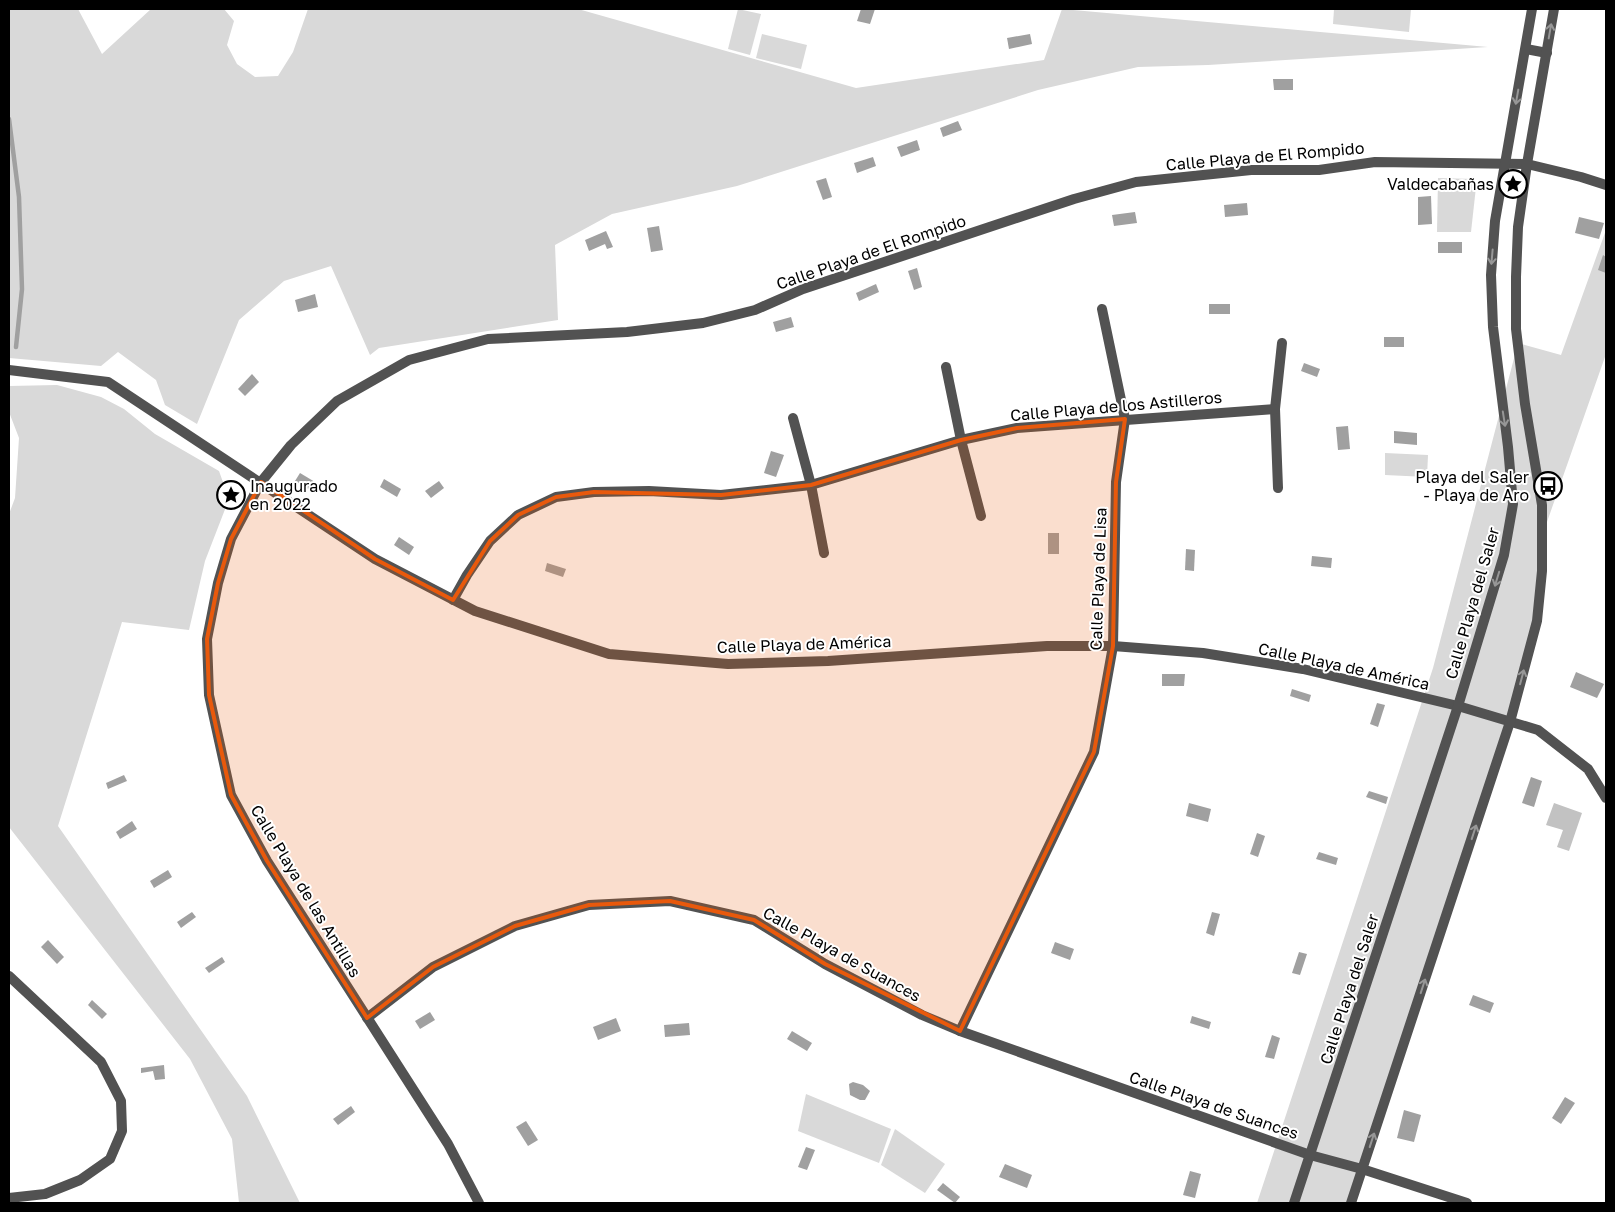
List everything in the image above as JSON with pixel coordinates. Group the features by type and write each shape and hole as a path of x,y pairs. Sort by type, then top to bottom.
{"street":[{"name":"Calle Playa del Saler","path":"1294,1203 1458,706 1504,555 1513,504 1493,327 1490,275 1495,221 1532,9"},
{"path":"1351,1203 1510,722 1537,621 1542,572 1542,506 1525,404 1516,329 1516,277 1518,227 1554,9"},
{"path":"1526,49 1546,53"},
{"name":"Calle Playa de El Rompido","path":"261,482 291,445 337,401 410,360 488,339 627,332 703,324 755,310 812,286 1074,199 1136,182 1251,170 1319,170 1375,162 1527,164 1606,185"},
{"name":"Calle Playa de Lisa","path":"960,1031 1094,752 1113,646 1116,482 1125,419 1102,309"},
{"path":"1278,488 1275,409 1282,343"},
{"path":"946,367 961,440 981,516"},
{"name":"Calle Playa de América","path":"9,370 108,382 375,559 475,611 610,654 728,664 828,661 1047,646 1113,646 1203,653 1303,669 1458,706 1538,730 1588,769 1606,798"},
{"name":"Calle Playa de los Astilleros","path":"453,600 490,541 518,515 556,498 594,492 649,491 721,495 811,485 961,440 1018,428 1275,409"},
{"path":"793,418 811,485 824,553"},
{"name":"Calle Playa de las Antillas","path":"261,482 231,539 218,583 207,639 209,694 231,795 266,861 448,1144 479,1203"},
{"name":"Calle Playa de Suances","path":"367,1018 433,968 515,926 589,905 670,901 754,920 825,964 922,1016 960,1031 1310,1155 1362,1169 1466,1203"},
{"path":"9,976 101,1062 121,1101 122,1131 110,1159 80,1180 45,1194 9,1198"},
{"path":"9,1191 45,1194"}],"highlighted area":[{"path":"1125,419 1116,482 1113,646 1094,752 960,1031 825,964 754,920 670,901 589,905 515,926 433,967 367,1018 267,861 231,795 209,695 207,639 218,583 231,539 261,482 375,559 453,600 490,541 518,515 556,497 594,492 721,495 811,485 961,440 1017,428"}],"shaded area":[{"path":"9,9 78,9 102,54 151,9 224,9 234,21 227,45 237,64 255,77 278,76 293,52 308,9 578,9 856,88 1044,60 1062,9 1488,47 1208,65 1138,67 1038,90 737,186 612,214 555,245 558,320 379,348 370,355 331,266 284,281 239,320 197,424 165,405 156,380 118,352 101,366 9,358"},
{"path":"738,9 761,14 750,55 728,49"},
{"path":"861,9 875,9 870,24 857,21"},
{"path":"1334,9 1411,9 1409,32 1333,24"},
{"path":"762,34 807,45 801,69 756,58"},
{"path":"1030,34 1032,44 1009,49 1007,38"},
{"path":"1273,79 1293,79 1293,90 1274,90"},
{"path":"958,121 962,130 943,137 940,128"},
{"path":"917,140 920,150 901,157 897,147"},
{"path":"873,157 876,166 857,173 854,163"},
{"path":"826,178 832,197 823,200 816,181"},
{"path":"1438,178 1474,179 1476,187 1471,232 1437,232"},
{"path":"1431,196 1432,224 1418,225 1418,197"},
{"path":"1247,203 1248,215 1225,217 1224,205"},
{"path":"1135,212 1137,223 1114,226 1112,215"},
{"path":"1579,217 1604,223 1599,239 1575,233"},
{"path":"659,226 663,250 651,252 647,228"},
{"path":"1606,230 1606,354 1547,522 1539,606 1514,716 1354,1203 1257,1203 1433,668 1518,343 1561,355"},
{"path":"606,231 613,247 607,249 605,244 589,251 585,240"},
{"path":"1438,242 1462,242 1462,253 1438,253"},
{"path":"1603,255 1606,257 1606,273 1598,270"},
{"path":"917,268 922,287 914,290 908,271"},
{"path":"876,284 879,292 859,301 856,293"},
{"path":"315,294 318,307 298,312 295,300"},
{"path":"1209,304 1230,304 1230,314 1209,314"},
{"path":"791,317 794,327 776,332 773,322"},
{"path":"1384,337 1404,337 1404,347 1384,347"},
{"path":"1304,363 1320,369 1317,377 1301,371"},
{"path":"252,374 259,382 245,396 238,389"},
{"path":"57,385 101,397 124,409 155,434 219,471 229,499 205,561 189,630 122,622 58,826 247,1096 300,1203 239,1203 232,1139 190,1059 9,827 9,514 15,498 19,438 9,412 9,386"},
{"path":"1348,426 1350,449 1338,450 1336,427"},
{"path":"1394,431 1417,433 1417,445 1394,443"},
{"path":"771,451 784,455 776,477 764,473"},
{"path":"1385,453 1428,455 1427,477 1385,475"},
{"path":"300,473 315,482 310,490 295,481"},
{"path":"384,479 401,489 397,497 380,487"},
{"path":"439,481 444,488 431,498 425,491"},
{"path":"1048,533 1059,533 1059,554 1048,554"},
{"path":"399,537 414,547 409,555 394,545"},
{"path":"1186,549 1195,550 1194,571 1185,570"},
{"path":"1312,556 1332,558 1331,568 1311,566"},
{"path":"547,563 566,569 563,577 545,571"},
{"path":"1576,672 1604,684 1597,698 1570,687"},
{"path":"1162,674 1185,674 1184,686 1162,686"},
{"path":"1292,689 1311,695 1309,702 1290,696"},
{"path":"1377,703 1385,705 1378,727 1370,724"},
{"path":"124,775 127,781 108,789 106,783"},
{"path":"1531,777 1542,781 1534,807 1522,803"},
{"path":"1369,791 1388,797 1386,804 1366,797"},
{"path":"1189,803 1211,809 1208,822 1186,816"},
{"path":"132,821 137,829 120,839 116,832"},
{"path":"1257,833 1265,836 1258,857 1250,854"},
{"path":"1319,852 1338,858 1336,865 1316,859"},
{"path":"168,870 172,877 154,888 150,881"},
{"path":"192,912 196,917 181,928 177,922"},
{"path":"1212,912 1220,914 1214,936 1206,933"},
{"path":"48,940 64,957 57,964 41,947"},
{"path":"1055,942 1074,949 1070,960 1051,953"},
{"path":"1299,952 1307,954 1300,975 1292,973"},
{"path":"222,957 225,962 209,973 205,968"},
{"path":"1473,995 1494,1003 1490,1013 1469,1005"},
{"path":"92,1000 107,1014 102,1019 88,1005"},
{"path":"430,1012 435,1020 420,1029 415,1021"},
{"path":"1192,1016 1211,1022 1209,1029 1190,1023"},
{"path":"616,1018 621,1031 598,1040 593,1027"},
{"path":"689,1023 690,1035 665,1037 664,1025"},
{"path":"792,1031 812,1043 807,1051 787,1039"},
{"path":"1272,1035 1280,1038 1274,1059 1265,1057"},
{"path":"164,1065 165,1079 155,1080 153,1071 141,1073 141,1068"},
{"path":"853,1082 863,1085 870,1091 865,1100 860,1100 850,1095 849,1084"},
{"path":"806,1094 891,1129 879,1163 798,1131"},
{"path":"1565,1097 1575,1103 1561,1124 1552,1118"},
{"path":"351,1106 355,1112 338,1125 333,1119"},
{"path":"1404,1110 1421,1115 1414,1142 1397,1138"},
{"path":"526,1121 538,1140 528,1146 516,1127"},
{"path":"895,1129 945,1164 925,1193 881,1165"},
{"path":"806,1147 815,1150 807,1170 798,1167"},
{"path":"1005,1164 1032,1175 1027,1188 999,1177"},
{"path":"1190,1171 1201,1174 1195,1198 1183,1195"},
{"path":"943,1183 960,1197 955,1203 937,1190"}],"building":[{"path":"1554,803 1582,813 1569,851 1557,847 1563,830 1546,825"}],"waterway":[{"path":"9,119 19,197 22,289 16,347"}],"place":[{"name":"Valdecabañas","path":"1513,184"},
{"name":"Playa del Saler - Playa de Aro","path":"1548,486"},
{"name":"Inaugurado en 2022","path":"231,495"}]}
